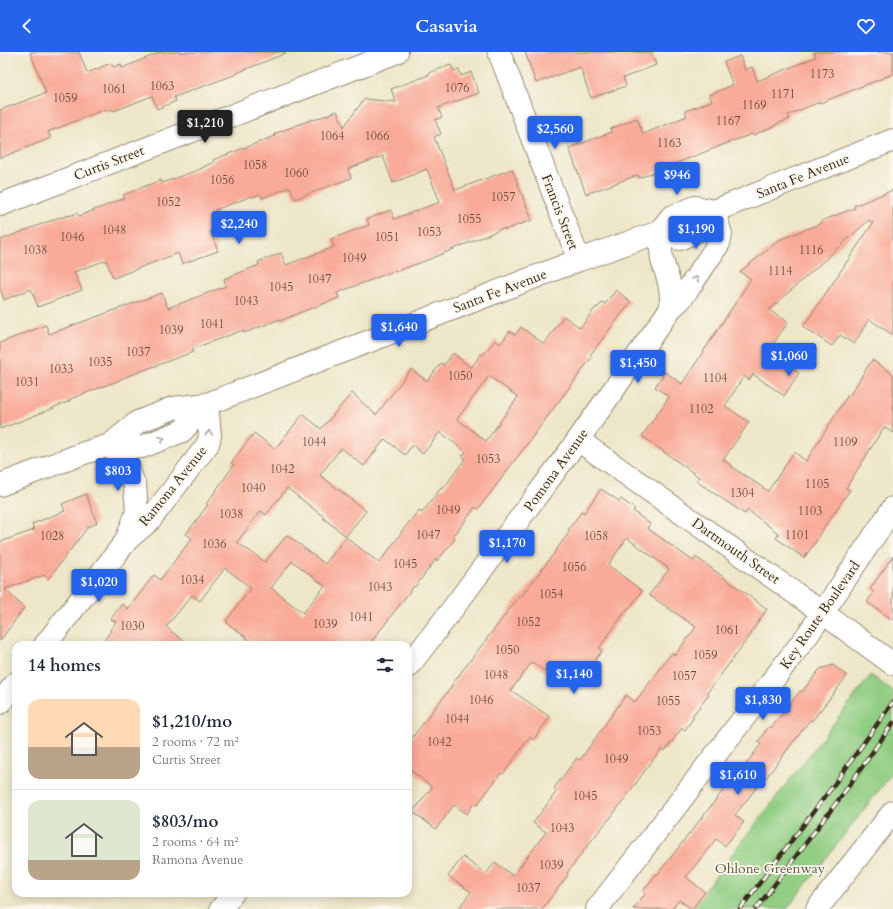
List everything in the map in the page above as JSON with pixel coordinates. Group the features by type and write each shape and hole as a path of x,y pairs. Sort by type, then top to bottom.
{"street":[{"name":"Curtis Street","path":"0,205 397,52"},
{"name":"Francis Street","path":"499,52 579,260"},
{"name":"Santa Fe Avenue","path":"714,211 893,140"},
{"path":"671,308 669,282 662,260 659,232 670,217 695,207 714,211"},
{"name":"Pomona Avenue","path":"412,662 578,440 671,308 681,299 692,285 719,243 721,234 714,211"},
{"name":"Santa Fe Avenue","path":"0,485 84,453 110,445 138,422 173,408 207,404 579,260 659,232"},
{"name":"Ramona Avenue","path":"48,641 127,540 149,521 208,444 210,435 207,404"},
{"name":"Dartmouth Street","path":"578,440 893,664"},
{"name":"Ramona Avenue","path":"110,445 128,468 135,486 137,512 127,540"},
{"name":"Key Route Boulevard","path":"597,909 809,633 893,508"},
{"path":"0,703 12,687"},
{"path":"817,909 893,812"},
{"path":"221,909 230,897"}],"green space":[{"name":"Ohlone Greenway","path":"871,675 893,692 893,772 787,909 690,909"}],"building":[{"path":"30,52 79,52 87,73 111,63 113,67 121,64 122,68 161,52 286,53 237,74 174,97 176,101 157,109 152,96 114,111 113,109 107,112 106,109 48,132 51,138 0,158 0,110 46,93"},
{"path":"525,52 651,52 656,65 623,78 626,86 591,98 580,67 536,83"},
{"path":"814,52 893,52 893,74 788,115 790,119 753,135 752,134 725,144 639,178 638,175 586,194 569,148 612,132 610,129 637,118 643,134 687,116 685,111 712,101 709,95 733,85 724,62 740,56 745,70 752,67 757,81 816,57"},
{"path":"451,65 454,71 459,70 461,76 471,72 479,93 438,108 442,117 435,120 441,134 434,137 455,190 512,169 532,220 504,230 504,228 425,261 337,293 339,298 280,321 280,319 244,333 243,330 192,349 193,352 120,379 70,399 70,401 54,408 0,429 0,343 46,325 49,334 162,293 168,308 226,286 224,279 259,265 258,262 281,253 286,265 334,247 331,239 369,225 367,219 391,210 394,219 440,202 427,169 393,183 383,156 348,169 351,178 295,199 290,187 262,198 260,194 253,197 252,196 215,210 220,221 216,223 218,227 210,231 218,251 182,264 178,253 113,278 106,260 74,272 82,290 38,307 31,289 4,300 0,288 0,240 60,217 77,213 79,216 125,198 123,195 161,180 162,183 203,168 214,162 213,160 275,136 274,134 337,111 344,127 365,99 396,102 391,89"},
{"path":"893,190 893,335 869,319 854,344 840,335 832,346 803,327 873,223 869,220 769,310 788,322 768,352 799,373 784,396 753,374 749,380 744,376 725,406 749,422 723,460 768,491 794,452 806,461 872,360 893,374 893,433 884,427 846,488 850,490 804,558 776,538 779,534 748,510 745,514 696,481 699,477 642,436 669,397 655,387 665,372 682,384 751,279 740,272 779,240 822,223 821,221 855,208 854,206"},
{"path":"616,290 631,302 590,355 592,357 498,483 478,509 475,507 453,537 455,539 437,561 436,559 415,587 414,586 372,641 251,641 226,621 251,588 225,568 200,601 192,595 166,627 184,641 103,641 116,622 111,619 122,604 128,609 154,575 160,580 192,538 186,534 208,505 206,504 234,465 231,463 254,433 275,449 303,414 321,429 352,393 376,415 411,369 427,381 441,363 444,365 453,353 471,368 481,354 483,355 495,340 500,344 510,331 515,335 521,327 544,344 564,316 580,328 596,307 597,308 603,302 605,304","holes":["489,376 518,397 486,441 457,419","440,432 466,452 462,456 465,459 443,489 441,488 422,513 419,510 379,563 346,537 325,564 287,535 265,562 237,542 261,511 266,515 287,488 346,536 366,511 320,475 341,448 364,466 385,439 405,455 412,445 423,454","292,561 325,586 303,613 271,588"]},
{"path":"601,489 619,501 621,499 635,509 633,511 650,524 647,528 693,561 696,557 767,609 751,632 752,633 707,693 709,695 692,716 694,717 685,730 682,728 665,751 662,749 655,757 609,820 567,873 568,875 542,909 458,909 471,892 448,876 463,857 486,874 495,862 513,876 546,832 533,823 557,791 554,788 577,758 580,760 626,695 635,702 658,670 672,653 675,655 696,627 649,595 669,569 627,538 608,565 642,591 599,648 602,651 584,674 582,672 572,685 561,677 558,681 532,662 511,690 550,717 533,740 530,737 503,774 501,773 477,805 474,803 467,814 454,805 436,829 413,812 432,787 412,771 412,738 552,556 582,511 584,513"},
{"path":"86,494 97,523 88,527 48,579 44,575 5,589 24,608 0,641 0,542 34,530 32,524 65,511 62,504"},
{"path":"893,556 893,620 867,602 874,592 870,589"},
{"path":"833,665 847,676 812,721 810,720 766,778 765,777 735,815 744,822 725,846 716,839 686,877 705,892 692,909 679,900 672,909 633,909 646,893 643,891 656,874 657,875 736,774 738,775 761,744 758,742 769,726 771,728 800,691 802,692 820,669"}],"railway":[{"path":"740,909 833,786 893,702"},
{"path":"756,909 843,794 893,723"}]}
